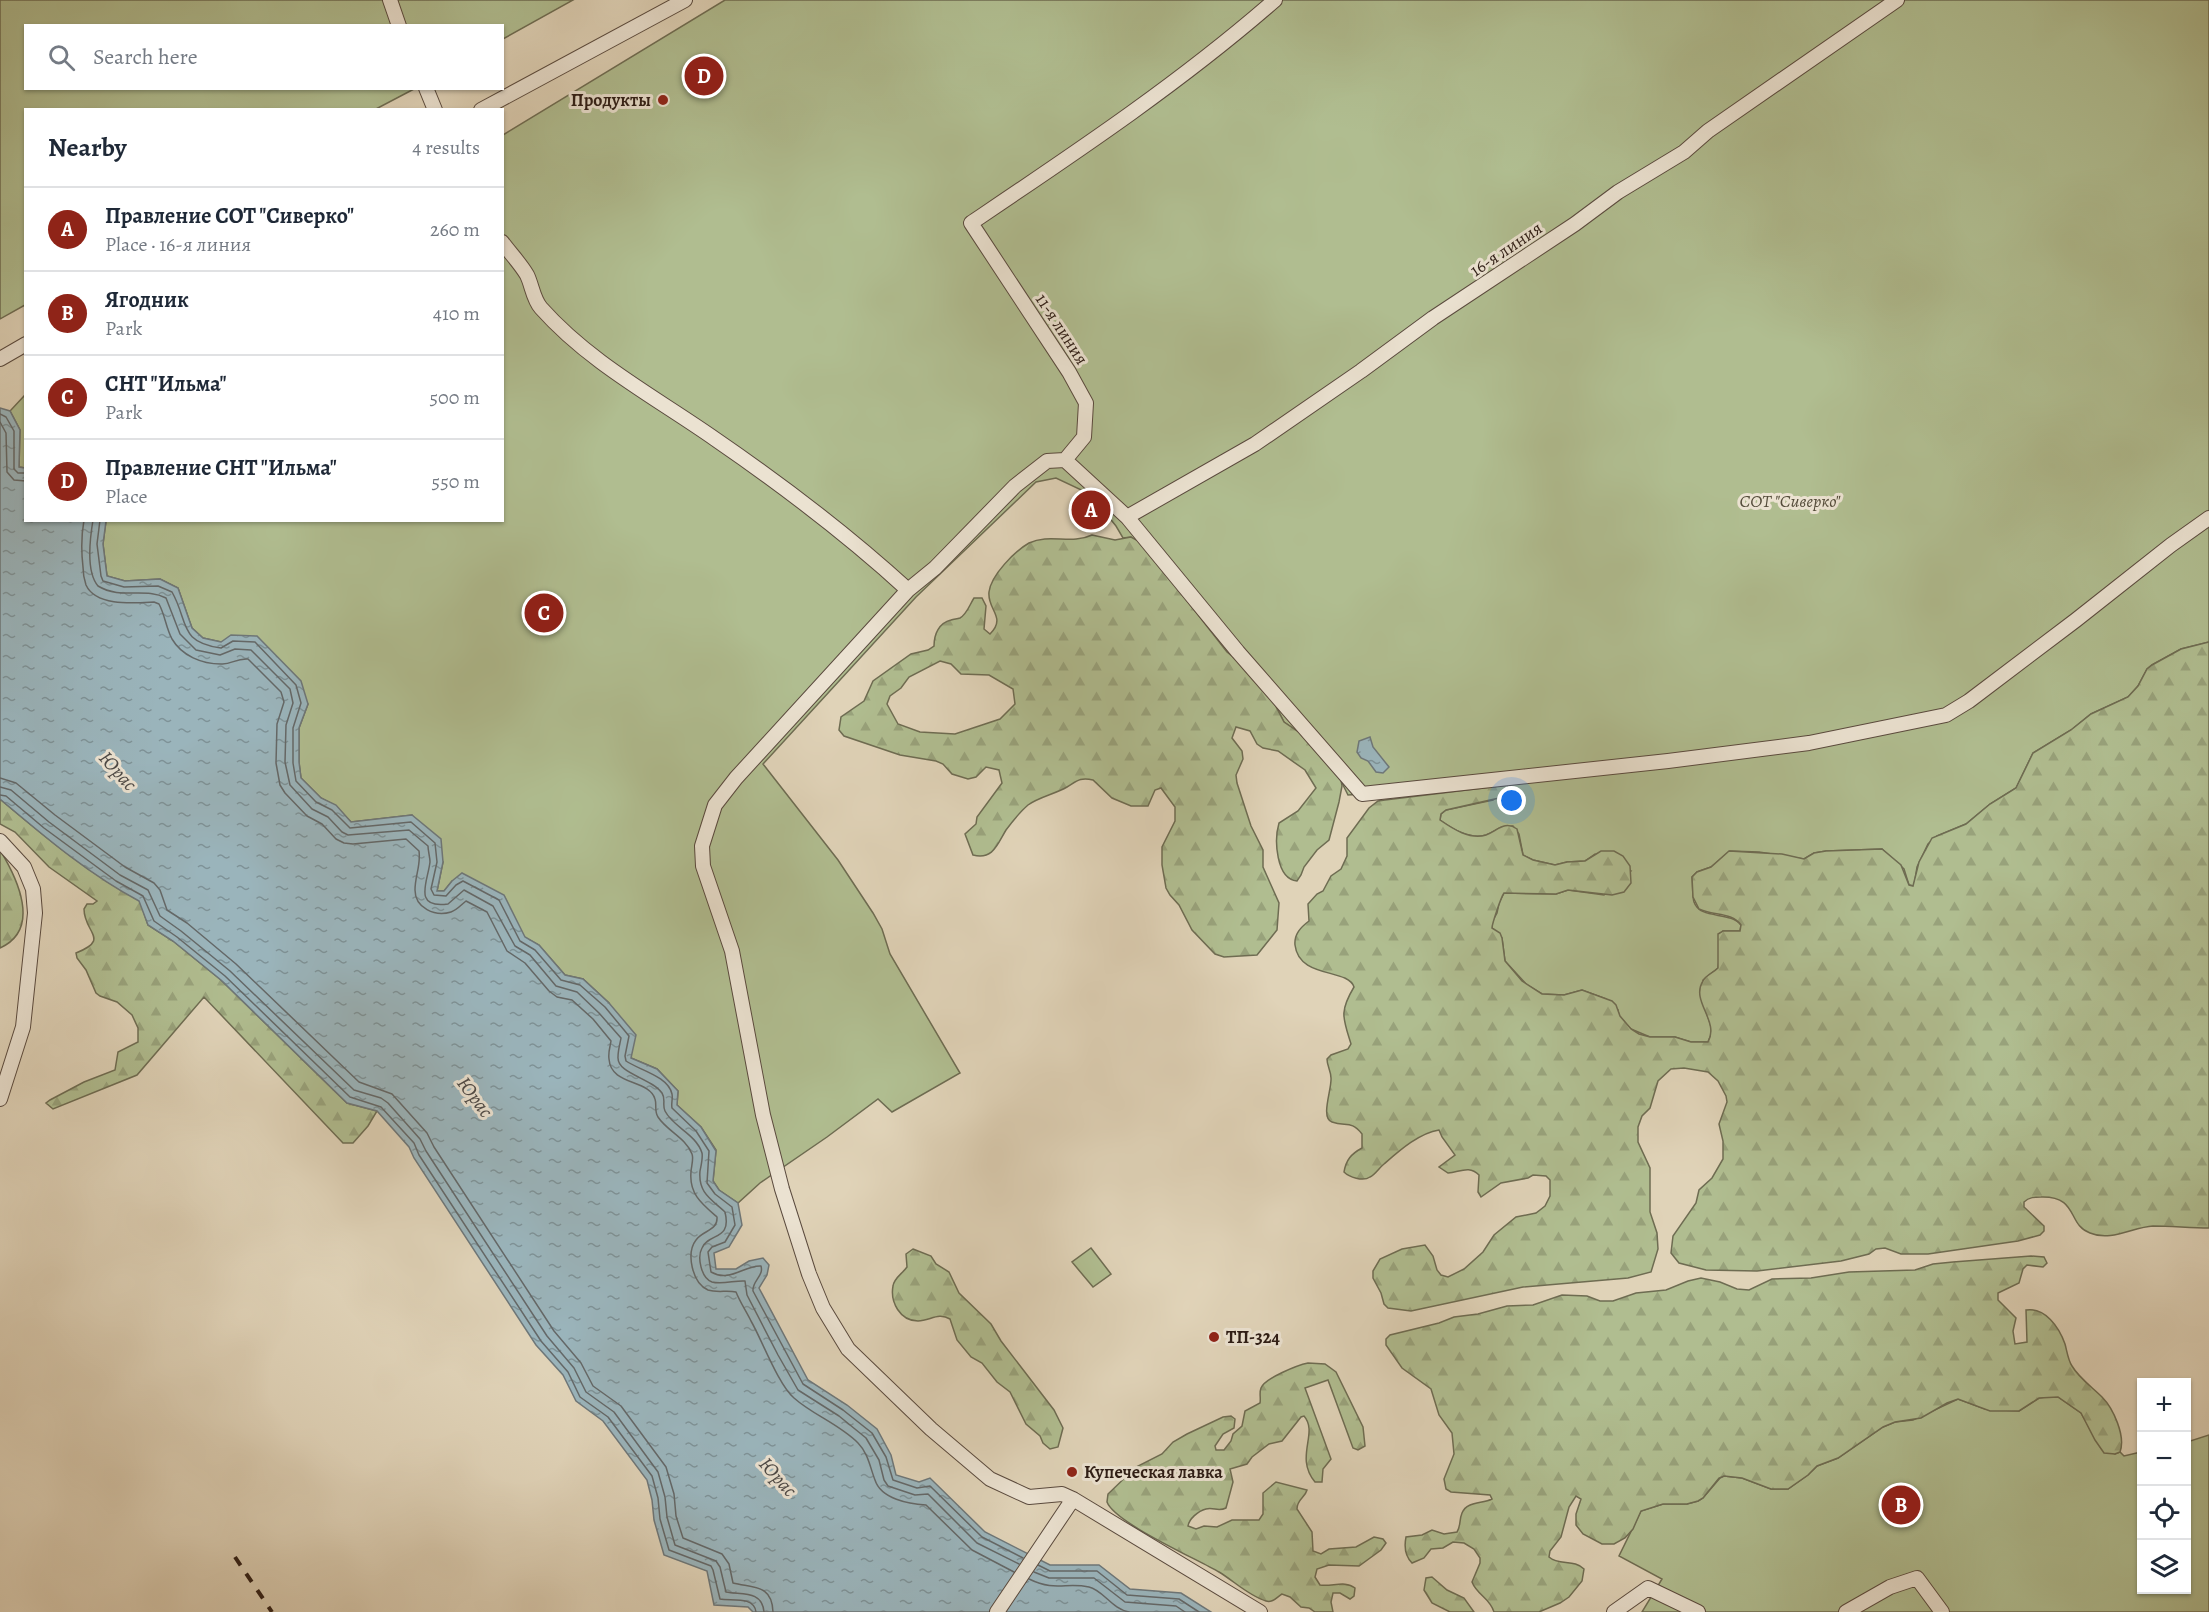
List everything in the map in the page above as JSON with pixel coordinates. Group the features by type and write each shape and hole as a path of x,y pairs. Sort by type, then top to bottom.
{"street":[{"path":"390,0 398,24"},
{"path":"485,108 685,0"},
{"name":"11-я линия","path":"1065,460 1084,437 1086,403 1070,372 971,223 1155,96 1242,29 1275,0"},
{"name":"16-я линия","path":"1127,517 1254,444 1433,318 1575,224 1618,192 1684,152 1708,131 1897,0"},
{"path":"427,90 434,108"},
{"path":"504,245 527,275 539,306 583,348 620,376 715,439 805,505 861,547 908,590"},
{"path":"0,359 24,345"},
{"path":"1260,1612 1073,1499 1062,1494 1029,1497 990,1479 931,1429 848,1349 823,1308 808,1274 764,1114 732,951 703,866 702,846 715,805 736,778 908,590 935,568 1015,486 1047,461 1065,460 1127,517 1238,651 1362,794 1668,761 1809,743 1946,715 1978,694 2209,518"},
{"path":"0,841 24,867 33,889 35,913 23,1027 0,1099"},
{"path":"997,1612 1073,1499"},
{"path":"1846,1612 1890,1587 1917,1578 1942,1612"},
{"path":"1614,1612 1647,1588 1698,1612"}],"green space":[{"path":"0,0 573,0 504,38 504,24 24,24 24,90 412,90 378,108 24,108 24,306 0,319"},
{"name":"СОТ \"Сиверко\"","path":"725,0 2209,0 2209,642 2181,649 2152,665 2128,697 2091,714 2071,730 2033,753 2016,788 1990,804 1966,824 1937,836 1928,844 1917,867 1914,886 1909,885 1904,869 1882,849 1826,851 1814,853 1804,859 1759,852 1730,851 1711,867 1697,872 1692,877 1693,899 1697,908 1730,918 1741,925 1740,931 1723,931 1718,968 1703,980 1703,999 1711,1028 1710,1037 1708,1042 1691,1042 1675,1037 1650,1037 1631,1029 1619,1016 1618,1010 1606,999 1582,990 1564,995 1542,994 1527,985 1505,961 1502,938 1492,928 1492,922 1504,893 1556,894 1568,890 1604,895 1631,871 1595,854 1585,861 1555,865 1533,860 1523,855 1519,834 1513,826 1500,828 1486,835 1473,836 1456,830 1440,820 1441,814 1446,810 1493,800 1507,785 1348,795 1334,767 1303,735 1284,722 1271,697 1248,669 1227,652 1190,602 1131,537 1123,538 1090,494 1056,478 1036,482 916,597 763,764 838,860 873,913 882,929 890,954 960,1073 892,1112 878,1099 760,1183 738,1203 719,1190 713,1181 716,1150 701,1127 677,1105 678,1091 657,1069 631,1058 609,1003 583,979 565,975 539,945 524,937 504,896 452,881 444,891 437,891 443,862 412,815 351,822 336,806 321,798 301,778 299,728 308,704 221,642 203,638 192,628 178,588 160,579 125,581 107,576 103,544 106,522 504,522 504,134"},
{"path":"24,396 24,468 19,467 20,430 10,411"},
{"path":"1092,535 1115,540 1131,537 1142,543 1227,652 1248,669 1271,697 1284,722 1303,735 1334,767 1341,780 1339,802 1329,840 1317,850 1297,881 1290,879 1278,858 1279,823 1298,811 1316,788 1305,770 1278,751 1263,748 1257,744 1250,731 1236,727 1232,738 1242,751 1243,759 1236,775 1237,783 1251,826 1263,850 1263,867 1279,903 1277,930 1257,955 1224,957 1215,954 1192,930 1179,905 1170,895 1166,888 1162,865 1162,847 1175,821 1175,807 1161,788 1155,790 1148,806 1131,806 1112,798 1093,780 1079,780 1028,805 1008,827 994,850 985,855 973,855 965,834 976,824 977,817 1002,783 999,770 986,767 976,777 968,779 952,774 943,764 936,761 900,755 844,736 839,730 841,717 864,701 873,681 911,654 928,650 934,646 936,633 940,626 947,621 960,618 974,598 982,598 986,606 984,629 990,634 997,623 989,598 991,585 1005,564 1023,547 1037,540 1084,538","holes":["940,661 951,664 961,674 989,675 1013,689 1015,704 1000,719 955,734 920,732 898,724 887,704 890,696 901,688 909,677"]},
{"path":"2209,642 2209,1228 2153,1226 2114,1235 2098,1235 2083,1229 2061,1201 2037,1197 2026,1200 2024,1207 2044,1226 2044,1231 2040,1235 2018,1241 1928,1254 1901,1254 1885,1248 1876,1249 1869,1254 1841,1261 1757,1271 1706,1270 1679,1263 1671,1253 1673,1236 1696,1203 1699,1190 1712,1178 1723,1159 1723,1141 1719,1124 1727,1102 1718,1081 1708,1072 1684,1068 1671,1069 1658,1081 1650,1108 1642,1116 1638,1127 1638,1142 1650,1168 1650,1212 1657,1233 1658,1249 1651,1272 1628,1278 1523,1287 1411,1311 1388,1308 1384,1304 1373,1278 1373,1271 1380,1259 1402,1249 1425,1245 1433,1256 1437,1270 1441,1275 1448,1277 1464,1269 1483,1252 1494,1235 1516,1217 1536,1213 1545,1206 1550,1196 1550,1180 1546,1176 1533,1175 1501,1183 1481,1197 1478,1192 1479,1175 1475,1172 1468,1170 1448,1173 1439,1167 1455,1155 1439,1130 1410,1143 1374,1175 1364,1179 1349,1176 1344,1172 1350,1158 1362,1148 1362,1134 1351,1125 1332,1122 1327,1115 1331,1078 1327,1059 1331,1055 1348,1049 1351,1044 1344,1009 1354,987 1343,977 1305,963 1298,956 1295,941 1299,931 1309,921 1308,904 1323,891 1331,876 1341,869 1347,856 1347,838 1369,808 1378,801 1508,785 1507,791 1499,798 1446,810 1441,814 1440,820 1456,830 1474,836 1486,835 1505,826 1513,827 1517,829 1523,855 1555,865 1585,861 1601,851 1614,851 1623,856 1630,866 1631,883 1624,892 1612,895 1568,890 1556,894 1504,893 1492,928 1500,933 1502,938 1505,961 1522,981 1542,994 1564,995 1582,990 1612,1001 1620,1016 1631,1029 1639,1034 1650,1037 1675,1037 1691,1042 1708,1042 1711,1034 1710,1026 1702,1004 1700,989 1704,979 1718,968 1718,934 1723,931 1740,931 1741,925 1733,918 1699,909 1693,897 1692,877 1697,872 1711,867 1729,851 1782,854 1804,859 1814,853 1826,851 1882,849 1901,865 1909,885 1913,886 1919,862 1932,838 1966,824 1990,804 2016,788 2033,753 2071,730 2091,714 2128,697 2152,665 2181,649"},
{"path":"0,799 85,867 140,901 148,925 173,941 221,980 347,1103 377,1111 353,1143 343,1143 204,997 137,1075 53,1109 46,1103 84,1082 115,1070 118,1052 138,1042 138,1028 132,1015 117,1002 96,993 86,970 77,958 76,953 92,944 94,939 84,909 87,904 97,901 49,867 15,832 0,824"},
{"path":"0,850 19,888 23,916 20,929 13,939 0,948"},
{"path":"1091,1248 1111,1274 1093,1287 1072,1262"},
{"path":"913,1249 931,1256 936,1264 949,1272 959,1293 991,1324 1001,1341 1054,1410 1063,1428 1058,1447 1050,1449 1026,1424 1010,1392 997,1382 982,1363 971,1357 957,1340 950,1319 942,1316 918,1321 901,1314 892,1292 897,1278 907,1267 906,1254"},
{"path":"2031,1256 2044,1257 2047,1263 2043,1267 2027,1265 2023,1269 2019,1283 1998,1293 1998,1300 2016,1318 2013,1331 2015,1344 2027,1342 2026,1310 2045,1315 2055,1325 2075,1370 2102,1397 2114,1415 2120,1430 2120,1452 2104,1453 2081,1413 2058,1397 2039,1398 2019,1411 1990,1411 1958,1399 1921,1418 1895,1422 1883,1427 1838,1458 1817,1466 1788,1489 1771,1489 1742,1478 1724,1476 1719,1478 1698,1501 1687,1504 1663,1504 1641,1511 1633,1529 1625,1538 1614,1544 1602,1544 1583,1534 1576,1525 1576,1514 1581,1499 1576,1496 1569,1507 1561,1537 1550,1551 1549,1557 1580,1566 1584,1569 1582,1581 1569,1597 1539,1612 1494,1612 1490,1603 1472,1582 1480,1558 1474,1549 1464,1543 1453,1542 1443,1548 1431,1549 1424,1558 1412,1563 1406,1554 1406,1537 1422,1535 1432,1530 1444,1534 1457,1532 1461,1516 1467,1506 1492,1499 1490,1495 1451,1492 1446,1489 1444,1479 1454,1454 1452,1433 1439,1415 1431,1389 1402,1368 1386,1345 1386,1339 1390,1335 1454,1317 1478,1314 1507,1306 1533,1305 1562,1295 1587,1296 1600,1301 1613,1301 1636,1293 1666,1290 1701,1278 1737,1289 1749,1290 1772,1279 1811,1278 1849,1272 1915,1270 1933,1264"},
{"path":"1308,1363 1325,1364 1336,1372 1363,1427 1365,1446 1358,1450 1353,1448 1328,1380 1305,1388 1331,1459 1323,1469 1322,1482 1315,1482 1309,1473 1306,1455 1309,1430 1304,1416 1282,1441 1269,1444 1252,1457 1247,1464 1230,1469 1233,1482 1226,1508 1203,1510 1192,1518 1188,1526 1196,1529 1204,1526 1217,1527 1232,1520 1259,1520 1263,1514 1263,1493 1276,1482 1307,1490 1298,1503 1297,1509 1312,1532 1313,1551 1321,1554 1329,1549 1356,1547 1374,1537 1383,1539 1386,1543 1381,1550 1359,1566 1329,1565 1317,1569 1315,1577 1320,1585 1343,1584 1355,1588 1354,1596 1350,1599 1340,1593 1333,1593 1331,1602 1333,1612 1315,1612 1301,1607 1290,1597 1282,1594 1271,1601 1260,1599 1219,1572 1140,1530 1113,1511 1107,1502 1108,1494 1136,1467 1162,1454 1173,1442 1187,1434 1223,1417 1231,1416 1235,1419 1234,1428 1223,1434 1215,1446 1216,1450 1224,1450 1233,1434 1242,1426 1245,1411 1260,1403 1260,1390 1264,1384 1282,1373"},
{"path":"2058,1397 2081,1413 2101,1448 2115,1454 2120,1452 2124,1456 2137,1453 2137,1594 2191,1594 2191,1441 2209,1435 2209,1612 1642,1612 1662,1579 1619,1556 1641,1511 1663,1504 1687,1504 1698,1501 1724,1476 1742,1478 1771,1489 1788,1489 1817,1466 1838,1458 1883,1427 1895,1422 1913,1420 1958,1399 1985,1409 2019,1411 2039,1398"},
{"path":"1432,1577 1447,1590 1464,1598 1474,1612 1450,1612 1432,1603 1424,1590 1426,1578"}],"water":[{"name":"Юрас","path":"0,408 10,411 20,430 19,467 24,468 24,522 106,522 103,544 107,576 125,581 160,579 178,588 192,628 203,638 221,642 231,635 257,636 301,681 308,704 299,728 301,778 321,798 336,805 351,822 412,815 441,839 443,862 437,891 444,891 462,873 504,895 525,937 539,945 565,975 583,979 609,1003 636,1035 631,1058 657,1069 678,1091 677,1105 701,1127 716,1151 713,1181 719,1190 738,1203 742,1225 729,1247 714,1253 716,1269 736,1269 749,1261 763,1258 769,1265 767,1275 759,1288 808,1380 847,1405 877,1429 891,1455 896,1475 919,1482 930,1478 985,1532 1050,1565 1099,1565 1130,1589 1181,1593 1211,1612 753,1612 748,1607 714,1605 707,1571 664,1555 654,1520 647,1480 603,1421 576,1401 563,1375 536,1345 409,1147 377,1111 347,1103 221,980 173,941 148,925 139,901 84,867 0,799"},
{"path":"1370,737 1373,747 1389,767 1383,773 1376,772 1357,752 1359,741"}],"railway":[{"path":"235,1557 272,1612"}],"place":[{"name":"Правление СНТ \"Ильма\"","path":"704,76"},
{"name":"Продукты","path":"663,100"},
{"name":"Правление СОТ \"Сиверко\"","path":"1091,510"},
{"name":"СНТ \"Ильма\"","path":"544,613"},
{"name":"ТП-324","path":"1214,1337"},
{"name":"Купеческая лавка","path":"1072,1472"},
{"name":"Ягодник","path":"1901,1505"}]}
